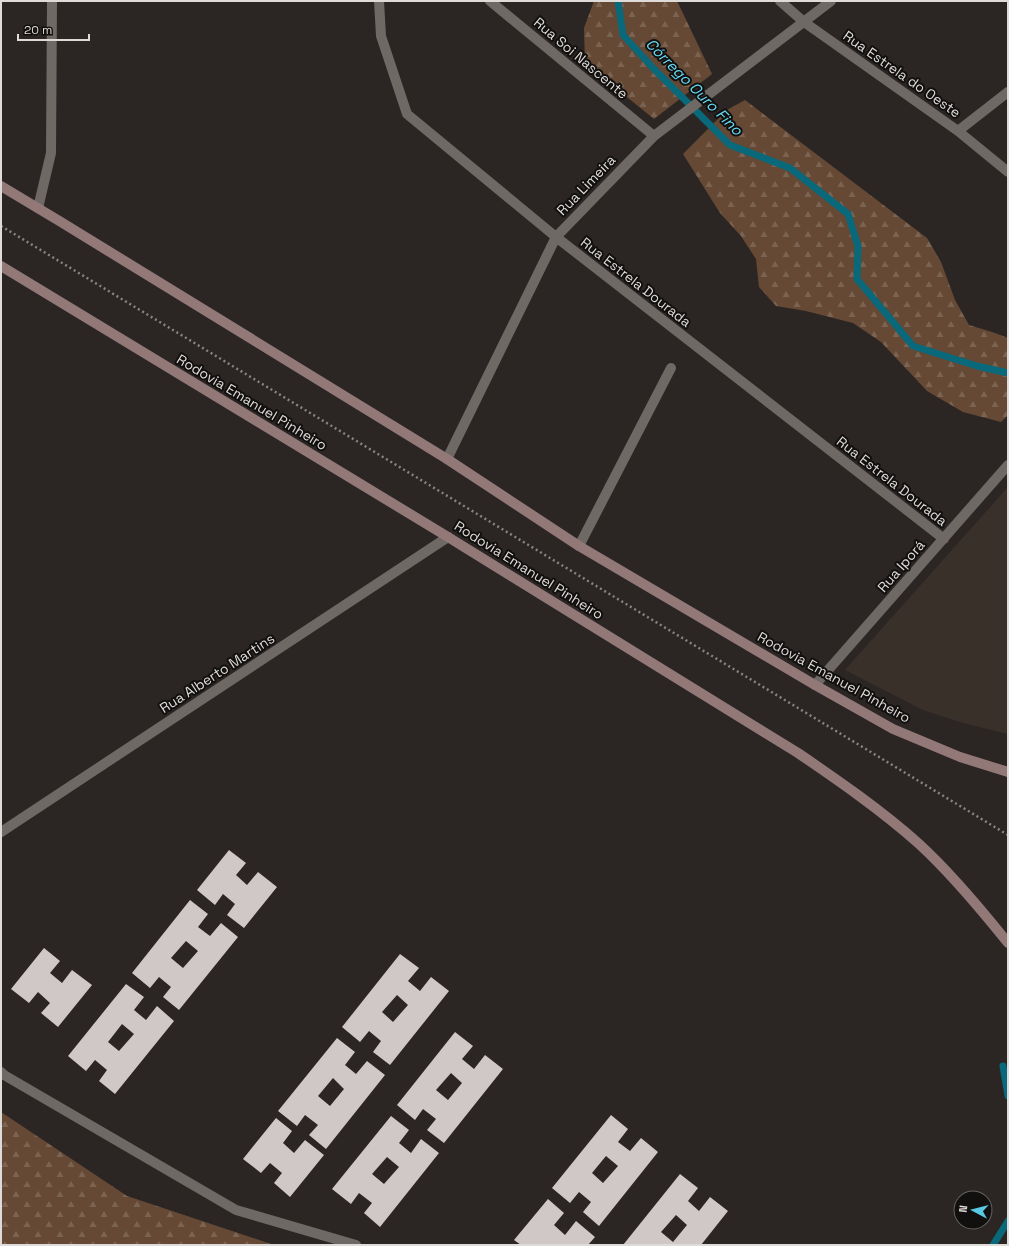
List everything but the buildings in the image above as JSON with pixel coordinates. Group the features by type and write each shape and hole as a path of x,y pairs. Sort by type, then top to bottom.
{"main road":[{"name":"Rodovia Emanuel Pinheiro","path":"1,186 447,459 579,546 816,685 893,729 960,757 1008,772"},
{"name":"Rodovia Emanuel Pinheiro","path":"1,266 448,537 798,753 836,779 918,843 952,878 1008,943"}],"street":[{"path":"38,208 51,153 52,1"},
{"name":"Rua Estrela Dourada","path":"379,1 381,36 407,114 556,237 944,539"},
{"name":"Rua Soi Nascente","path":"490,1 654,136"},
{"name":"Rua Estrela do Oeste","path":"780,1 804,22 958,130 1008,172"},
{"name":"Rua Limeira","path":"447,459 556,237 654,136 831,1"},
{"path":"958,130 1008,92"},
{"path":"579,546 671,368"},
{"name":"Rua Iporá","path":"816,685 1008,465"},
{"name":"Rua Alberto Martins","path":"1,832 448,537"},
{"path":"1,1072 236,1210 356,1245"}],"path":[{"path":"1,226 1008,835"}],"shaded area":[{"path":"1008,487 1008,734 963,723 923,710 845,670"}],"green space":[{"path":"594,1 677,1 712,74 654,119 585,63 584,28"},
{"path":"745,100 927,238 941,262 955,300 969,325 1008,338 1008,415 1001,422 963,412 927,391 881,342 853,323 806,311 776,306 759,287 756,259 741,236 720,213 683,154 727,110"},
{"path":"1,1112 127,1196 274,1245 1,1245"}],"waterway":[{"name":"Córrego Ouro Fino","path":"618,1 623,35 653,68 730,145 790,168 848,214 858,246 857,279 913,346 977,366 1008,373"},
{"name":"Córrego Ouro Fino","path":"1003,1066 1008,1096"},
{"name":"Córrego Ouro Fino","path":"993,1245 1008,1221"}]}
